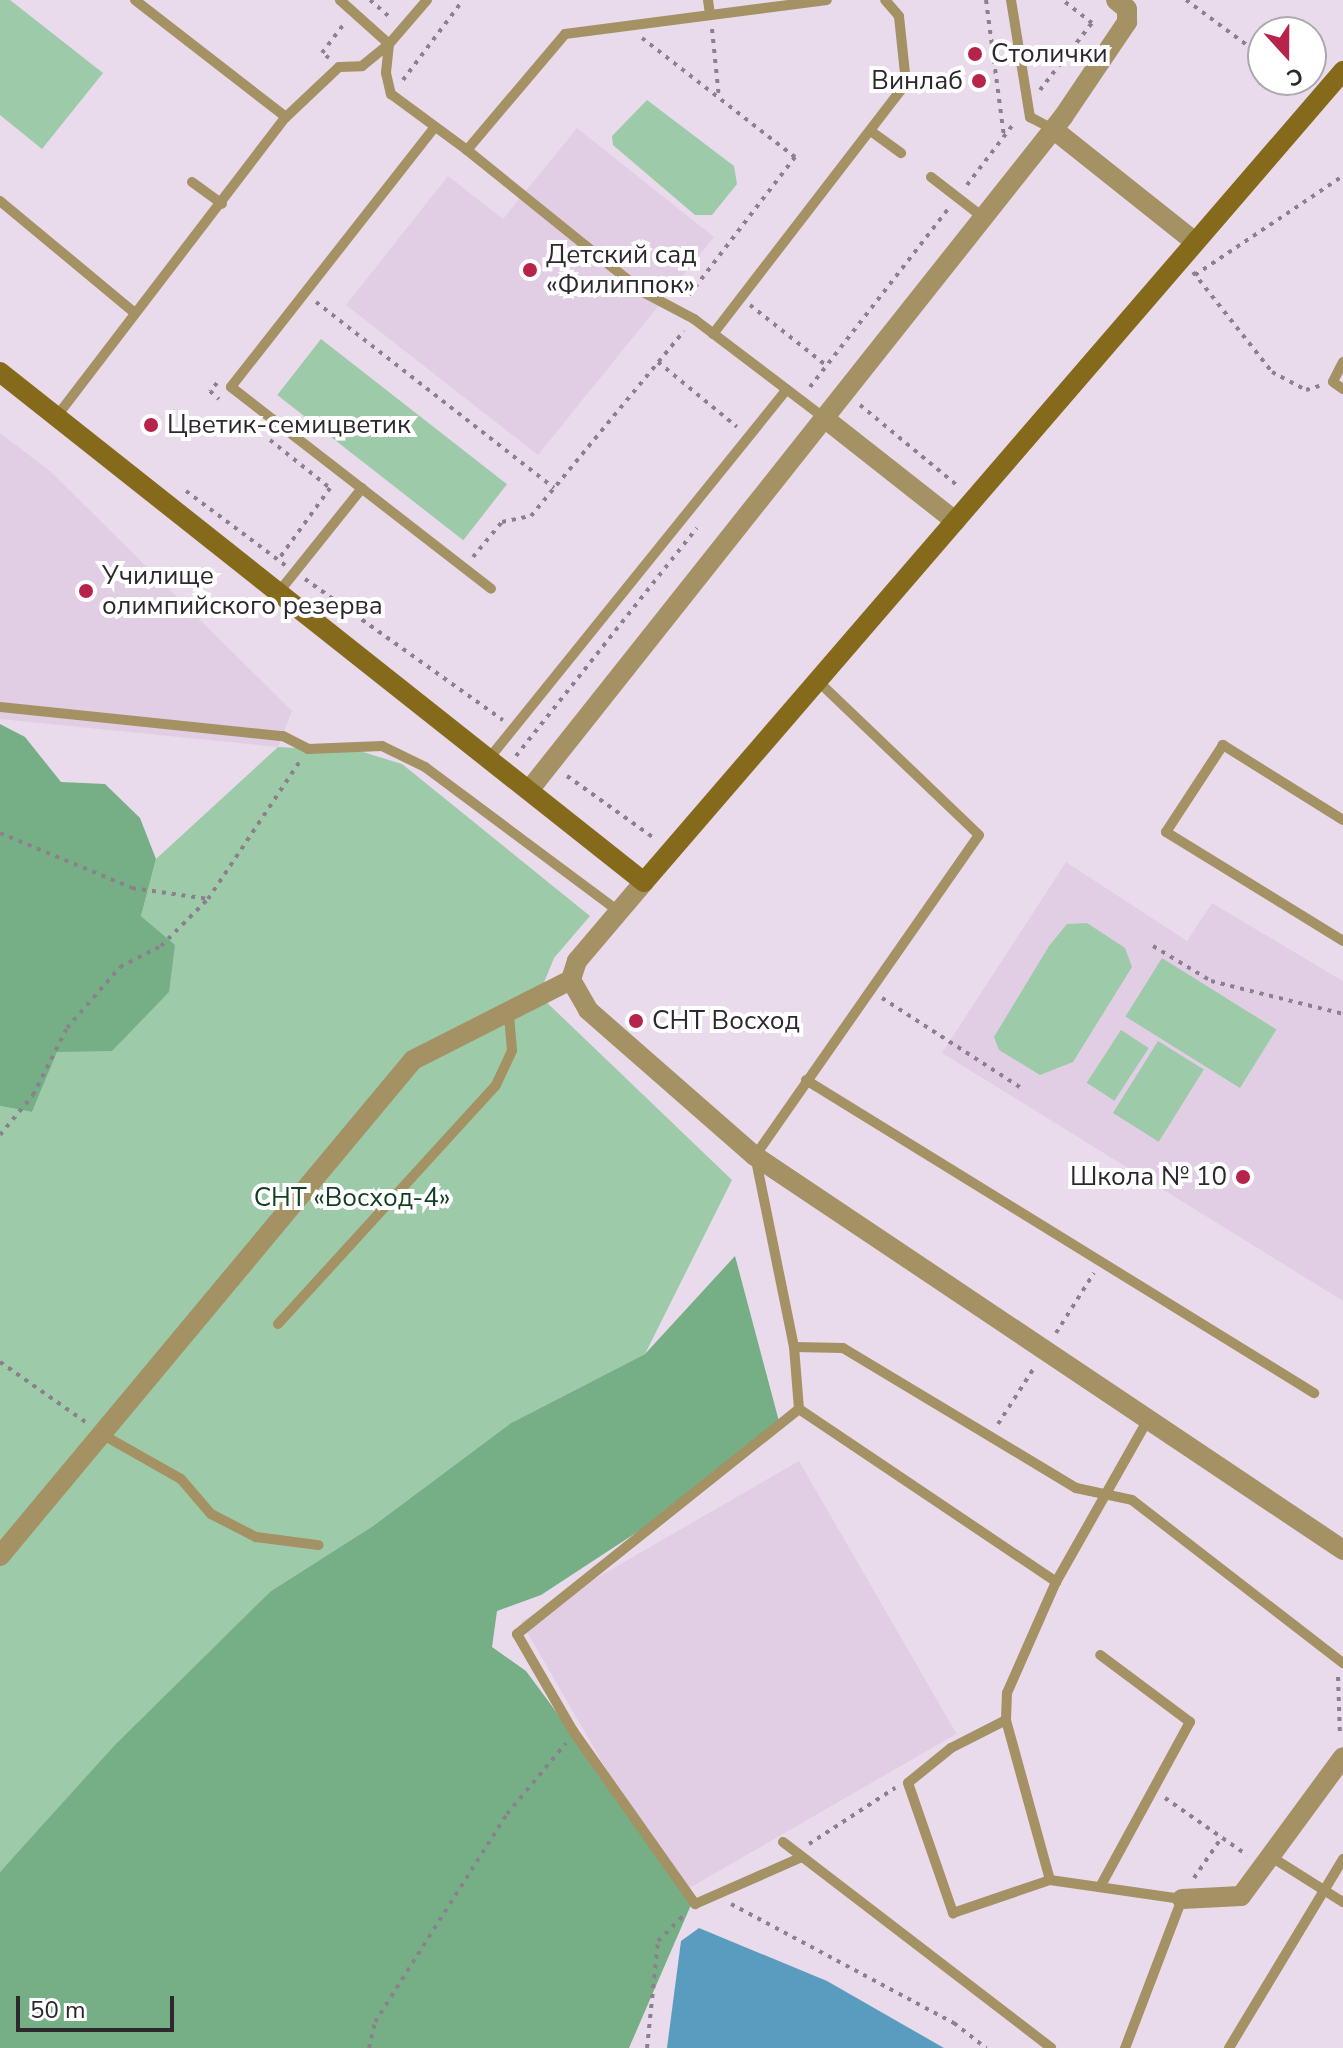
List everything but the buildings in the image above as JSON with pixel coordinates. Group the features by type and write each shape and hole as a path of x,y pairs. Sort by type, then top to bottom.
{"street":[{"path":"530,789 828,421 1053,129 1127,22 1127,9 1116,0"},
{"path":"0,1556 105,1436 413,1060 571,980 577,961 618,911 819,682 1194,241 1343,71"},
{"path":"1053,129 1194,241"},
{"path":"0,372 280,574 498,763 644,882"},
{"path":"828,421 955,521"},
{"path":"571,980 588,1010 755,1156 1043,1355 1343,1550"},
{"path":"1182,1899 1241,1896 1269,1863 1343,1757"}],"lane":[{"path":"135,0 286,117"},
{"path":"57,416 286,117 339,67 362,66 389,44 427,0"},
{"path":"708,0 710,15"},
{"path":"467,150 565,34 827,0"},
{"path":"713,334 872,132 909,68 899,16 885,0"},
{"path":"1011,0 1030,117 1053,129"},
{"path":"337,5 389,44"},
{"path":"389,44 391,94 467,150 643,292 694,319 828,421"},
{"path":"434,128 231,387 491,589"},
{"path":"872,132 901,153"},
{"path":"931,177 984,218"},
{"path":"192,182 222,204"},
{"path":"0,201 135,313"},
{"path":"1343,362 1333,382 1343,389"},
{"path":"498,763 512,726 787,389"},
{"path":"280,574 362,488"},
{"path":"799,1409 794,1347 755,1156 979,835 819,682"},
{"path":"0,707 283,736 308,749 382,746 425,767 618,911"},
{"path":"1343,820 1223,745 1166,832 1343,941"},
{"path":"278,1324 496,1085 512,1050 509,1012"},
{"path":"806,1080 1314,1393"},
{"path":"794,1347 843,1348 1076,1488 1132,1500 1343,1663"},
{"path":"799,1409 1056,1582"},
{"path":"799,1409 517,1634 573,1731 695,1904 800,1858"},
{"path":"1050,1880 1006,1720 1007,1693 1056,1582 1147,1421"},
{"path":"105,1436 181,1479 211,1514 256,1537 318,1545"},
{"path":"1100,1655 1190,1722 1150,1788 1100,1887"},
{"path":"1006,1720 951,1748 908,1783 953,1913 1050,1880 1182,1899 1125,2048"},
{"path":"783,1842 1051,2048"},
{"path":"1229,2048 1343,1859"},
{"path":"1269,1863 1343,1902"}],"path":[{"path":"370,0 395,21 404,11"},
{"path":"391,94 463,0"},
{"path":"986,0 1004,137"},
{"path":"802,399 1092,23 1063,0"},
{"path":"1186,0 1247,45"},
{"path":"337,5 347,19 322,53 339,67"},
{"path":"710,15 719,98"},
{"path":"626,25 795,157 679,310"},
{"path":"1333,382 1306,390 1272,372 1193,272 1343,176"},
{"path":"304,293 554,488"},
{"path":"740,297 827,366"},
{"path":"477,551 502,522 531,516 694,319"},
{"path":"658,362 747,435"},
{"path":"822,372 961,489"},
{"path":"219,380 210,391 222,401"},
{"path":"258,430 330,488 280,574"},
{"path":"179,485 280,574 512,726 550,764 657,841"},
{"path":"498,763 528,740 702,522"},
{"path":"0,1135 33,1095 67,1028 120,967 161,946 208,899 308,749"},
{"path":"0,833 132,888 208,899"},
{"path":"1153,946 1211,981 1343,1014"},
{"path":"870,990 1021,1088"},
{"path":"990,1436 1100,1262"},
{"path":"0,1362 105,1436"},
{"path":"369,2048 375,2022 507,1814 573,1731"},
{"path":"800,1858 816,1834 908,1783"},
{"path":"1150,1788 1222,1837 1269,1863"},
{"path":"1182,1899 1222,1837"},
{"path":"718,1896 954,2023 986,2048"},
{"path":"647,2048 658,1941 695,1904"}],"shaded area":[{"name":"Детский сад «Филиппок»","path":"577,128 714,237 538,455 346,305 448,176 503,219"},
{"name":"Училище олимпийского резерва","path":"0,433 50,471 292,711 278,747 0,719"},
{"name":"Школа № 10","path":"1066,862 1187,941 1212,903 1343,981 1343,1301 942,1053"},
{"path":"799,1461 956,1734 679,1894 521,1622"}],"green space":[{"path":"0,0 10,0 103,73 42,149 0,115"},
{"path":"647,100 734,166 737,184 712,215 695,215 613,145 612,136"},
{"path":"321,339 507,484 463,540 277,395"},
{"path":"0,724 25,737 61,782 105,784 140,818 156,859 141,916 175,945 169,992 112,1051 57,1052 32,1112 0,1106"},
{"name":"СНТ «Восход-4»","path":"278,747 363,752 402,764 590,916 554,958 539,995 732,1180 645,1354 511,1423 373,1526 271,1591 0,1872 0,1106 32,1112 57,1051 112,1051 174,945 141,916 156,859"},
{"path":"1087,923 1125,948 1132,967 1073,1062 1040,1075 999,1050 994,1037 1049,946 1067,924"},
{"path":"1162,958 1276,1030 1240,1088 1125,1017"},
{"path":"1121,1030 1149,1048 1114,1101 1087,1083"},
{"path":"1158,1041 1204,1070 1159,1142 1113,1113"},
{"path":"735,1256 780,1425 651,1523 541,1595 497,1611 492,1647 526,1671 694,1898 629,2048 0,2048 0,1872 114,1746 271,1591 373,1526 511,1423 645,1354"}],"water":[{"path":"699,1928 827,1981 944,2048 667,2048 681,1941"}],"place":[{"name":"Столички","path":"975,54"},
{"name":"Винлаб","path":"979,81"},
{"name":"Детский сад «Филиппок»","path":"530,270"},
{"name":"Цветик-семицветик","path":"151,425"},
{"name":"Училище олимпийского резерва","path":"86,591"},
{"name":"СНТ Восход","path":"636,1021"},
{"name":"Школа № 10","path":"1243,1177"}]}
